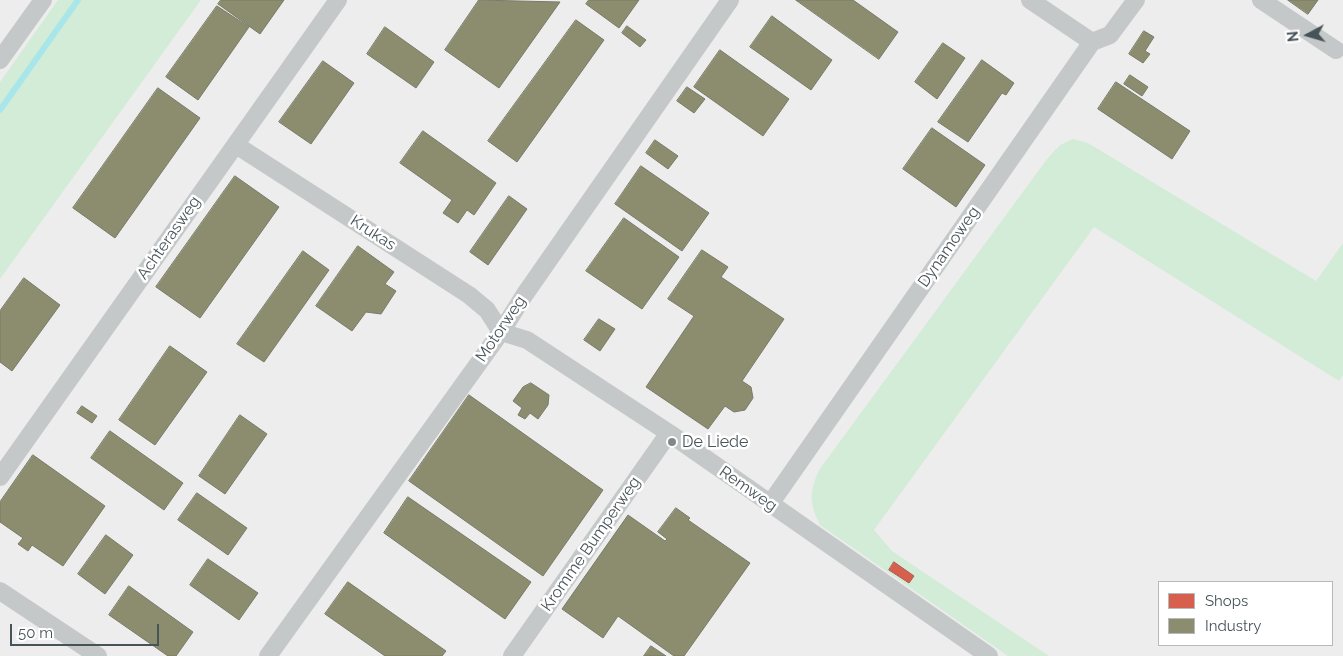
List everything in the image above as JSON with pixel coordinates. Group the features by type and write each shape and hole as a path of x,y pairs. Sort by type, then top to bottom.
{"street":[{"path":"0,60 43,0"},
{"name":"Achterasweg","path":"0,477 338,0"},
{"name":"Motorweg","path":"268,656 501,332 525,294 730,0"},
{"path":"1030,0 1092,42"},
{"name":"Dynamoweg","path":"770,504 1092,42 1110,35 1136,0"},
{"path":"1261,0 1336,50"},
{"name":"Krukas","path":"236,145 469,295 487,310 501,332"},
{"name":"Remweg","path":"501,332 526,340 669,433 989,656"},
{"name":"Kromme Bumperweg","path":"512,656 669,433"},
{"path":"0,591 98,656"}],"green space":[{"path":"58,0 201,0 0,279 0,82"},
{"path":"1073,139 1088,143 1316,281 1343,243 1343,375 1339,381 1094,227 874,530 892,551 1049,656 1008,656 820,525 812,504 812,491 819,470 1047,159 1060,145"}],"building: Shops":[{"path":"894,562 914,576 909,583 889,570"}],"building: Industry":[{"path":"221,0 284,0 260,34 218,4"},
{"path":"479,0 560,2 499,88 445,50"},
{"path":"589,0 639,0 619,28 586,4"},
{"path":"796,0 853,0 898,32 879,59"},
{"path":"1288,0 1318,0 1308,14"},
{"path":"217,6 249,27 198,100 166,77"},
{"path":"772,16 832,60 811,90 750,47"},
{"path":"576,20 604,40 517,162 488,141"},
{"path":"627,26 646,40 640,47 622,33"},
{"path":"385,27 434,62 416,88 367,54"},
{"path":"1144,31 1154,37 1145,51 1150,54 1143,63 1129,54"},
{"path":"943,43 965,58 937,99 915,82"},
{"path":"720,50 789,99 763,136 694,87"},
{"path":"982,60 1014,83 1006,95 1002,93 968,142 938,122"},
{"path":"323,61 354,83 311,144 279,122"},
{"path":"1130,75 1148,87 1142,96 1124,84"},
{"path":"1116,82 1190,131 1172,159 1098,109"},
{"path":"687,87 705,99 694,113 677,101"},
{"path":"158,88 200,118 115,238 73,208"},
{"path":"932,128 985,165 956,207 903,169"},
{"path":"423,131 496,183 474,215 467,210 458,223 443,213 452,200 400,163"},
{"path":"655,140 678,156 668,169 646,153"},
{"path":"641,166 709,213 682,251 615,204"},
{"path":"235,176 279,207 200,318 156,287"},
{"path":"509,196 527,209 488,265 470,252"},
{"path":"624,218 679,257 642,309 586,271"},
{"path":"358,246 394,272 385,284 396,291 381,314 366,312 352,331 316,306"},
{"path":"702,250 728,267 721,277 784,319 742,381 751,387 753,398 745,410 734,412 725,406 708,429 646,387 694,316 668,299"},
{"path":"303,251 329,270 264,362 237,344"},
{"path":"24,278 60,305 12,371 0,362 0,311"},
{"path":"599,319 615,329 600,351 584,340"},
{"path":"170,346 207,372 155,445 119,420"},
{"path":"531,383 549,395 548,405 538,419 530,413 525,419 518,415 522,408 513,401 523,387"},
{"path":"469,395 603,490 543,576 409,481"},
{"path":"82,406 97,416 92,423 77,413"},
{"path":"240,415 267,434 225,494 199,476"},
{"path":"110,431 183,483 164,510 91,458"},
{"path":"33,455 105,506 63,566 32,545 28,551 18,544 23,538 0,522 0,502"},
{"path":"197,493 247,528 228,555 178,520"},
{"path":"408,497 531,582 505,619 384,533"},
{"path":"676,508 690,518 688,520 750,563 684,656 674,656 618,616 603,638 562,609 628,515 665,541 667,539 658,532"},
{"path":"106,535 133,555 105,594 78,574"},
{"path":"208,559 258,593 239,620 190,585"},
{"path":"348,582 446,651 442,656 385,656 325,614"},
{"path":"129,586 193,632 176,656 168,656 109,615"},
{"path":"651,646 666,656 644,656"}],"waterway":[{"path":"0,110 78,0"}],"place":[{"name":"De Liede","path":"672,442"}]}
